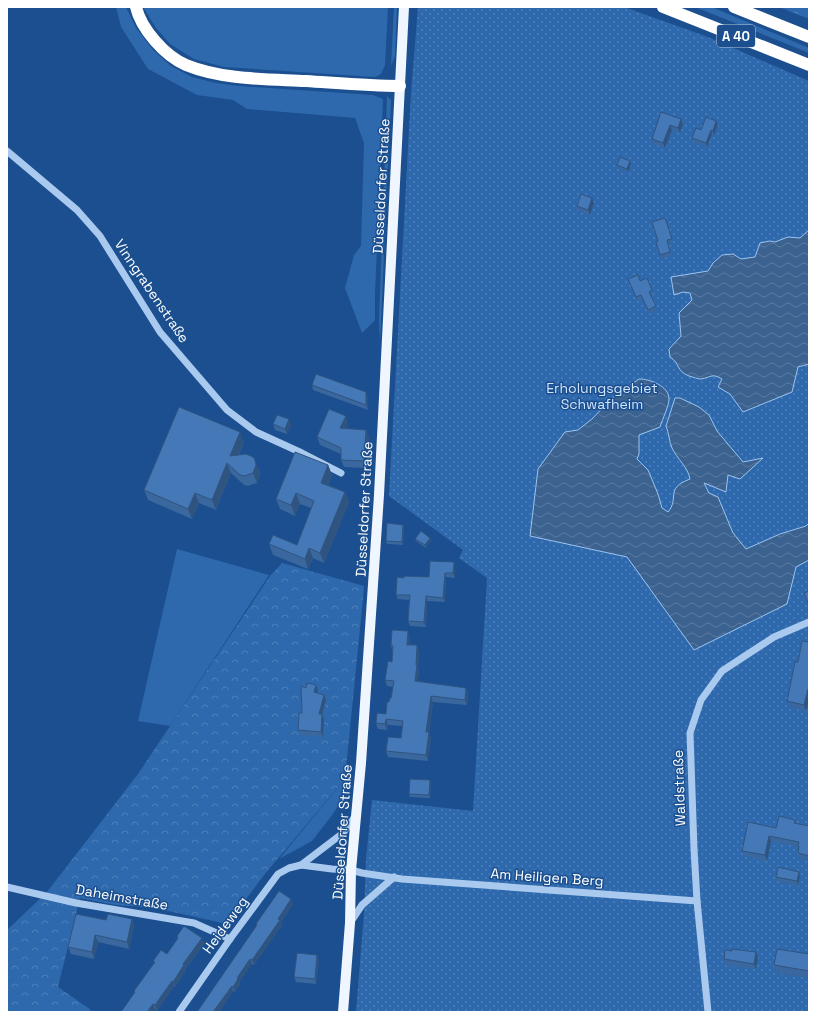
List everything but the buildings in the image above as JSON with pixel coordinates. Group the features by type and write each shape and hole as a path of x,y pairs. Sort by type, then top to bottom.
{"highway":[{"path":"136,7 137,13 146,31 164,51 185,65 223,75 281,80 400,86"},
{"name":"A 40","path":"663,7 809,65"},
{"name":"A 40","path":"734,7 809,37"}],"main road":[{"name":"Düsseldorfer Straße","path":"344,1012 350,923 351,870 379,503 404,7"}],"street":[{"name":"Vinngrabenstraße","path":"7,151 77,210 100,236 160,332 226,410 256,432 341,473"},
{"name":"Waldstraße","path":"708,1012 697,901 690,733 701,700 722,671 774,637 809,622"},
{"name":"Heideweg","path":"301,866 343,833 356,814"},
{"name":"Heideweg","path":"179,1012 278,874 288,868 301,866 351,870"},
{"name":"Am Heiligen Berg","path":"351,870 394,877 697,901"},
{"path":"350,923 362,905 394,877"},
{"name":"Daheimstraße","path":"7,887 76,903 194,923 230,939"}],"green space":[{"path":"116,7 126,7 136,28 153,50 171,66 192,77 216,83 239,86 373,95 383,99 375,320 362,333 345,288 354,255 361,246 364,143 355,118 247,109 233,100 197,95 148,69 121,27"},
{"path":"143,7 388,7 385,65 381,74 375,77 224,67 194,59 170,44 156,28"},
{"path":"394,7 397,7 395,56 391,66"},
{"name":"Erholungsgebiet Schwafheim","path":"418,7 624,7 708,37 809,81 809,1012 356,1012 364,913 366,859 372,800 473,811 487,578 459,558 463,550 389,496 411,93"},
{"path":"695,7 714,8 809,48 809,53"},
{"path":"779,7 809,7 809,19"},
{"path":"387,96 391,100 380,343 379,320"},
{"path":"177,549 269,575 170,726 138,721"},
{"path":"282,563 364,586 345,779 264,875 227,924 155,908 116,905 80,898 58,987 91,1010 89,1012 7,1012 7,930 47,892 138,774 270,576"},
{"path":"345,779 340,803 312,841 279,859"}],"water":[{"path":"809,230 809,364 798,367 792,392 743,412 730,394 718,387 722,379 714,376 701,379 689,376 682,372 670,357 669,349 681,336 679,313 692,300 690,293 683,292 674,295 671,277 708,271 713,263 722,255 733,254 741,259 755,257 760,243 770,241 775,242 788,237 800,238"},
{"path":"639,379 648,380 658,384 666,390 669,399 660,427 639,435 639,454 637,459 648,470 662,508 668,512 673,502 677,486 690,479 685,467 672,448 666,426 675,398 680,398 699,407 709,415 717,431 743,462 763,458 740,479 728,475 726,492 704,483 709,493 718,497 733,533 746,549 780,534 806,526 809,523 809,560 796,567 787,604 694,650 627,557 530,536 538,469 565,432 578,430 592,419 611,399"}]}
